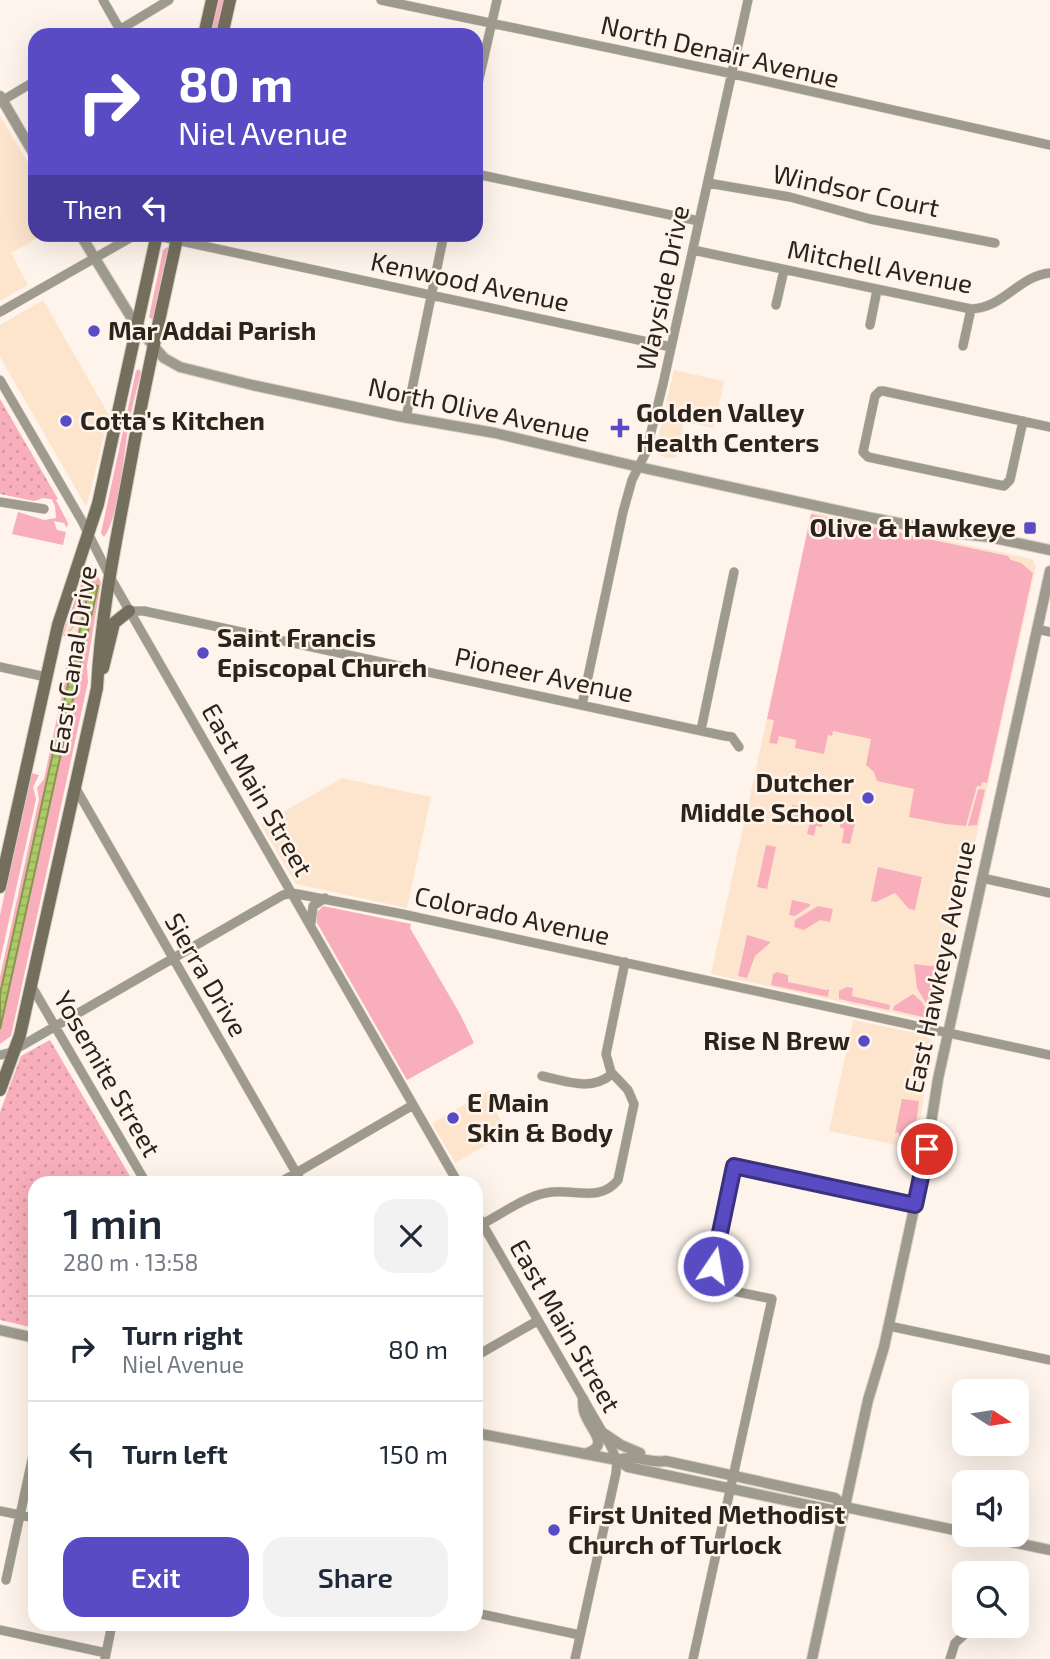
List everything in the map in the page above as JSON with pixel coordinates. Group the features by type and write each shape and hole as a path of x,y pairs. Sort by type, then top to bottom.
{"main road":[{"path":"206,28 212,0"},
{"path":"224,28 230,0"},
{"name":"East Canal Drive","path":"0,887 6,833 62,610 98,504 154,242"},
{"name":"East Canal Drive","path":"0,1090 15,1049 31,985 97,688 110,577 135,434 177,242"},
{"path":"97,688 114,623 129,611"}],"street":[{"path":"103,0 116,28"},
{"path":"126,28 170,0"},
{"name":"North Denair Avenue","path":"381,0 1050,145"},
{"path":"483,64 497,0"},
{"name":"Wayside Drive","path":"582,705 620,526 630,486 647,448 671,348 748,0"},
{"path":"28,85 1,99 28,144"},
{"path":"483,176 699,222"},
{"name":"Windsor Court","path":"708,183 790,197 870,219 995,243"},
{"name":"North Olive Avenue","path":"85,242 136,327 154,348 169,362 197,372 406,418 495,433 872,518 1050,550"},
{"path":"0,312 123,242"},
{"name":"Kenwood Avenue","path":"195,242 671,348"},
{"path":"406,418 442,242"},
{"name":"Mitchell Avenue","path":"693,250 971,309 990,306 1028,279 1050,273"},
{"path":"775,305 783,270"},
{"path":"870,325 877,290"},
{"path":"963,346 971,309"},
{"name":"East Main Street","path":"0,380 88,533 129,611 454,1176"},
{"path":"1023,421 1010,480 1007,485 1001,487 868,457 863,449 872,409 878,392 883,391 1023,421 1050,427"},
{"path":"0,502 44,509"},
{"name":"East Hawkeye Avenue","path":"812,1659 868,1400 888,1326 915,1205 948,1033 1050,571"},
{"path":"701,730 734,572"},
{"name":"Pioneer Avenue","path":"129,611 144,611 701,730 732,737 739,747"},
{"path":"1037,629 1050,632"},
{"path":"0,667 46,677"},
{"name":"Sierra Drive","path":"75,787 298,1176"},
{"path":"982,878 1050,893"},
{"path":"0,1055 15,1049 283,895 292,893"},
{"name":"Colorado Avenue","path":"292,893 625,962 1050,1055"},
{"path":"312,928 312,909 317,902 325,898"},
{"path":"483,1223 541,1194 558,1191 596,1194 609,1189 621,1173 634,1108 631,1094 612,1074 607,1062 607,1049 625,962"},
{"name":"Yosemite Street","path":"31,985 142,1176"},
{"path":"542,1076 590,1085 612,1074"},
{"path":"291,1176 413,1105"},
{"path":"693,1659 772,1299 709,1286 734,1166 915,1205"},
{"name":"East Main Street","path":"483,1226 617,1461"},
{"path":"483,1352 537,1321"},
{"path":"888,1326 1050,1360"},
{"path":"0,1330 28,1336"},
{"path":"579,1455 593,1451 598,1442 597,1435 584,1413 583,1399"},
{"path":"603,1433 628,1449 661,1457 666,1461"},
{"path":"483,1434 617,1461 628,1467 832,1510 845,1507 952,1529"},
{"path":"617,1461 630,1456 666,1461 835,1498 845,1507"},
{"path":"575,1659 617,1461"},
{"path":"6,1580 28,1478"},
{"path":"0,1511 28,1517"},
{"path":"1029,1546 1050,1550"},
{"path":"483,1614 580,1635"},
{"path":"0,1630 106,1656 111,1631"},
{"path":"950,1659 955,1643 961,1638"}],"shaded area":[{"path":"218,0 225,0 219,28 212,28"},
{"path":"0,115 28,163 28,242 31,242 11,253 28,285 0,301"},
{"path":"169,248 153,320 149,317 163,250"},
{"path":"43,300 109,415 87,505 0,357 0,325"},
{"path":"139,369 141,372 130,420 117,503 104,537 101,533 136,371"},
{"path":"674,370 724,381 714,428 684,422 676,458 666,458 659,455 656,448"},
{"path":"0,399 58,499 43,498 34,501 0,494"},
{"path":"52,500 56,500 68,523 67,528 64,523 54,521 57,530 66,532 63,545 12,534 18,512 44,520 56,518"},
{"name":"Dutcher Middle School","path":"812,512 1028,558 1033,560 1036,566 937,1015 931,1021 711,974"},
{"path":"811,514 1008,556 1033,573 987,783 982,782 981,786 977,786 966,826 909,817 914,789 877,781 874,772 866,765 871,739 833,731 832,736 828,735 824,754 795,748 796,740 779,736 777,744 769,743 774,720 767,719"},
{"path":"91,565 101,582 87,666 88,682 11,1036 0,1044 0,1029 97,586 90,585 0,994 0,977 39,799 37,788 44,779 67,671 65,665 70,666 81,616 71,614 63,636 63,633 87,568"},
{"path":"90,584 98,586 0,1029 0,994"},
{"path":"71,613 81,616 76,639 63,636"},
{"path":"31,773 39,775 33,787 36,799 0,961 0,915"},
{"path":"342,778 431,797 407,908 296,884 261,825"},
{"path":"978,790 985,790 977,825 968,826"},
{"path":"792,805 809,808 806,823 789,819"},
{"path":"812,814 825,817 822,827 816,826 814,836 807,834"},
{"path":"841,820 855,823 850,844 842,843 844,829 840,827"},
{"path":"766,845 776,847 767,889 757,887"},
{"path":"878,867 922,877 915,910 909,909 895,893 876,902 871,901"},
{"path":"792,900 810,906 795,916 789,915"},
{"path":"323,906 411,924 410,928 474,1043 407,1080 317,923 316,913"},
{"path":"818,906 833,909 830,922 820,920 804,930 794,927 795,920"},
{"path":"747,935 771,942 755,956 747,978 738,976"},
{"path":"914,964 947,964 936,1014 933,1015 917,988"},
{"path":"777,972 788,975 788,982 829,989 828,997 771,985 773,974"},
{"path":"847,987 853,988 852,996 890,1005 889,1010 839,999 839,991"},
{"path":"913,994 922,1002 930,1016 927,1018 893,1010 894,1006"},
{"path":"853,1020 925,1035 932,1041 916,1149 829,1131"},
{"path":"50,1040 130,1176 28,1176 28,1326 0,1320 0,1112 21,1056"},
{"path":"490,1090 499,1107 495,1110 508,1133 455,1163 432,1123"},
{"path":"902,1099 919,1101 914,1141 900,1138 898,1132 895,1133"}],"place":[{"name":"Mar Addai Parish","path":"94,331"},
{"name":"Cotta's Kitchen","path":"66,421"},
{"name":"Golden Valley Health Centers","path":"620,428"},
{"name":"Olive & Hawkeye","path":"1030,528"},
{"name":"Saint Francis Episcopal Church","path":"203,653"},
{"name":"Dutcher Middle School","path":"868,798"},
{"name":"Rise N Brew","path":"864,1041"},
{"name":"E Main Skin & Body","path":"453,1118"},
{"name":"First United Methodist Church of Turlock","path":"554,1530"}],"route":[{"path":"713,1266 734,1166 915,1205 927,1149"}]}
